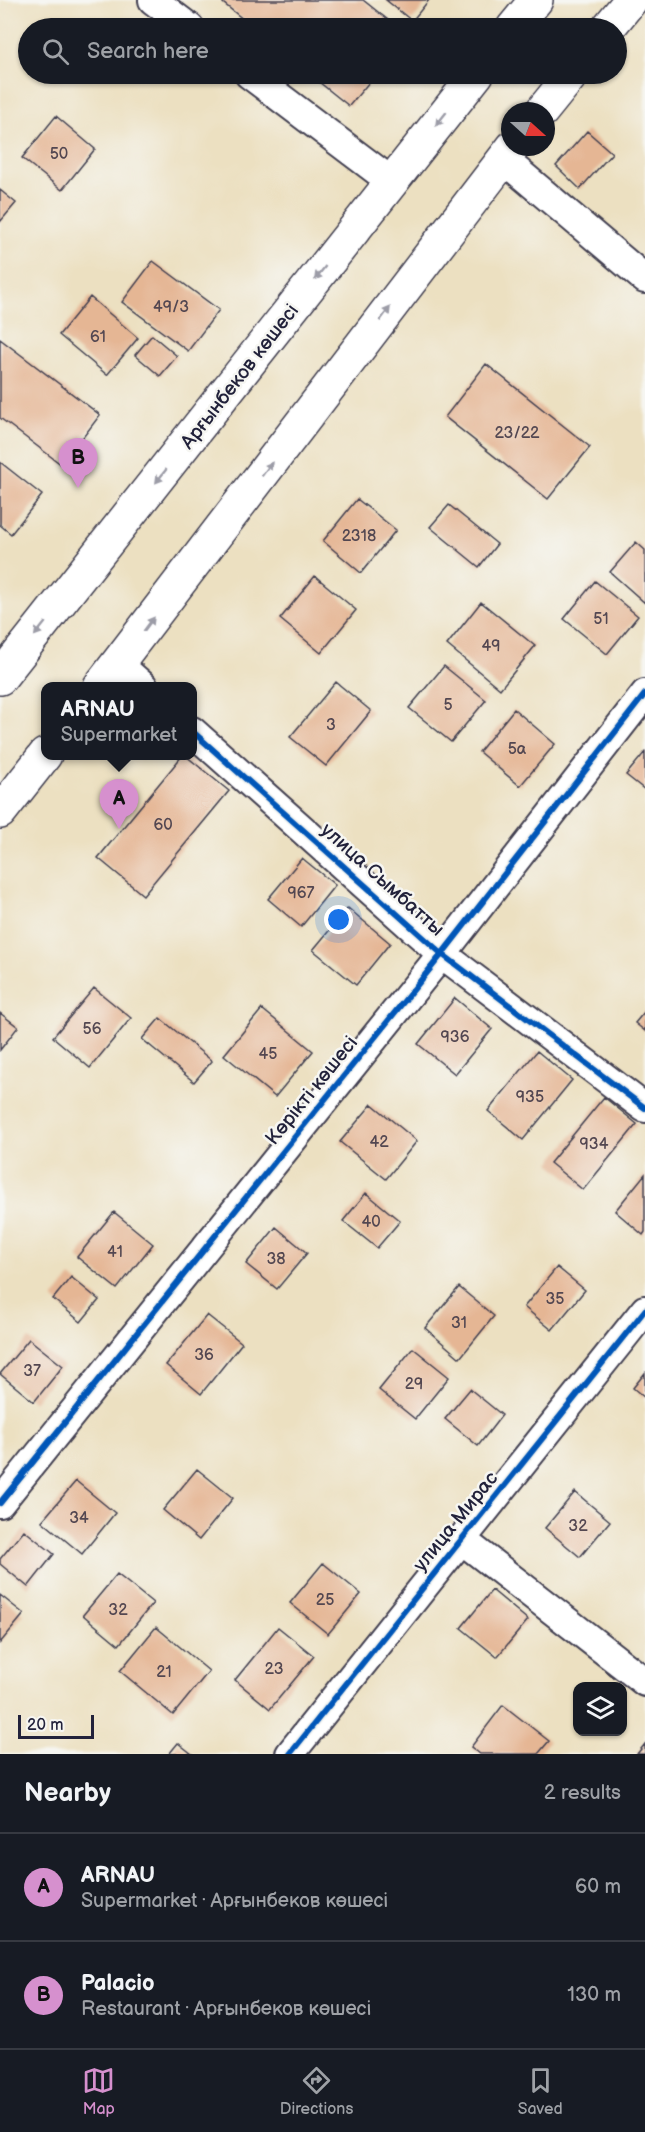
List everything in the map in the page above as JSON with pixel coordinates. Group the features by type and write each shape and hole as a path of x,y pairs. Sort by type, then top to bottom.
{"main road":[{"path":"521,18 536,0"},
{"path":"616,18 631,0"},
{"name":"Арғынбеков көшесі","path":"0,678 469,84"},
{"path":"549,102 564,84"},
{"path":"109,675 506,156"},
{"path":"0,812 41,760"}],"street":[{"path":"153,0 177,18"},
{"path":"262,84 392,182"},
{"path":"511,156 645,279"},
{"path":"109,675 129,682"},
{"name":"Көрікті көшесі","path":"0,1503 442,954 645,694"},
{"name":"улица Сымбатты","path":"197,735 442,954 645,1108"},
{"name":"улица Мирас","path":"290,1754 645,1310"},
{"path":"462,1540 645,1682"}],"building":[{"path":"225,0 363,0 386,18 242,18 223,3"},
{"path":"386,0 429,0 414,18 408,18"},
{"path":"322,84 368,84 349,106"},
{"path":"56,116 95,149 62,190 22,158"},
{"path":"587,131 612,153 580,189 556,166"},
{"path":"0,190 16,203 0,222"},
{"path":"153,261 219,310 188,351 122,302"},
{"path":"90,297 138,338 107,375 59,335"},
{"path":"152,335 177,356 160,376 135,355"},
{"path":"0,339 100,415 62,465 0,418"},
{"path":"486,364 590,447 548,499 445,417"},
{"path":"0,462 42,495 11,534 0,525"},
{"path":"357,499 396,530 361,573 323,541"},
{"path":"449,505 497,544 479,567 430,527"},
{"path":"636,542 645,550 645,603 610,572"},
{"path":"315,576 356,610 321,653 280,619"},
{"path":"595,581 638,616 607,654 564,619"},
{"path":"481,602 535,646 500,689 447,645"},
{"path":"444,666 486,700 451,742 409,708"},
{"path":"336,682 371,711 326,766 290,737"},
{"path":"514,709 555,744 520,786 479,752"},
{"path":"645,752 645,790 626,775"},
{"path":"179,760 191,760 229,791 143,895 98,858"},
{"path":"302,858 335,885 301,927 268,899"},
{"path":"348,908 390,943 356,985 313,950"},
{"path":"94,988 131,1018 90,1068 53,1037"},
{"path":"455,998 492,1029 455,1074 418,1044"},
{"path":"262,1009 313,1051 275,1097 224,1055"},
{"path":"645,1011 645,1031 635,1023"},
{"path":"0,1013 18,1027 0,1050"},
{"path":"160,1018 212,1061 194,1082 142,1039"},
{"path":"537,1051 572,1080 523,1140 488,1111"},
{"path":"604,1097 637,1124 583,1190 550,1163"},
{"path":"372,1104 417,1141 386,1179 340,1142"},
{"path":"645,1174 645,1232 643,1235 615,1211"},
{"path":"366,1193 400,1221 377,1248 343,1221"},
{"path":"114,1212 153,1244 117,1289 77,1257"},
{"path":"276,1227 307,1253 277,1289 246,1264"},
{"path":"557,1267 585,1290 552,1330 524,1307"},
{"path":"71,1277 99,1300 81,1322 53,1299"},
{"path":"459,1287 494,1316 460,1358 425,1328"},
{"path":"207,1315 242,1343 201,1394 166,1365"},
{"path":"29,1339 63,1366 34,1402 0,1374"},
{"path":"413,1348 449,1377 415,1419 379,1390"},
{"path":"645,1373 645,1398 633,1388"},
{"path":"470,1389 502,1415 478,1446 445,1419"},
{"path":"197,1469 233,1498 199,1540 163,1510"},
{"path":"76,1481 115,1513 82,1554 42,1521"},
{"path":"575,1492 610,1521 580,1557 545,1528"},
{"path":"24,1530 54,1554 28,1587 0,1564 0,1559"},
{"path":"323,1563 361,1594 328,1634 290,1603"},
{"path":"117,1574 153,1603 119,1645 83,1615"},
{"path":"492,1590 528,1620 497,1657 461,1628"},
{"path":"0,1595 24,1614 0,1643"},
{"path":"156,1627 209,1671 173,1715 120,1671"},
{"path":"278,1627 314,1656 270,1709 235,1680"},
{"path":"503,1705 549,1741 538,1754 480,1754 471,1747"},
{"path":"178,1743 192,1754 169,1754"},
{"path":"645,1744 645,1754 637,1754"}],"cycle path":[{"path":"0,1503 442,954 645,694"},
{"path":"197,735 442,954 645,1108"},
{"path":"290,1754 645,1310"}],"place":[{"name":"Palacio","path":"78,488"},
{"name":"ARNAU","path":"119,829"}]}
